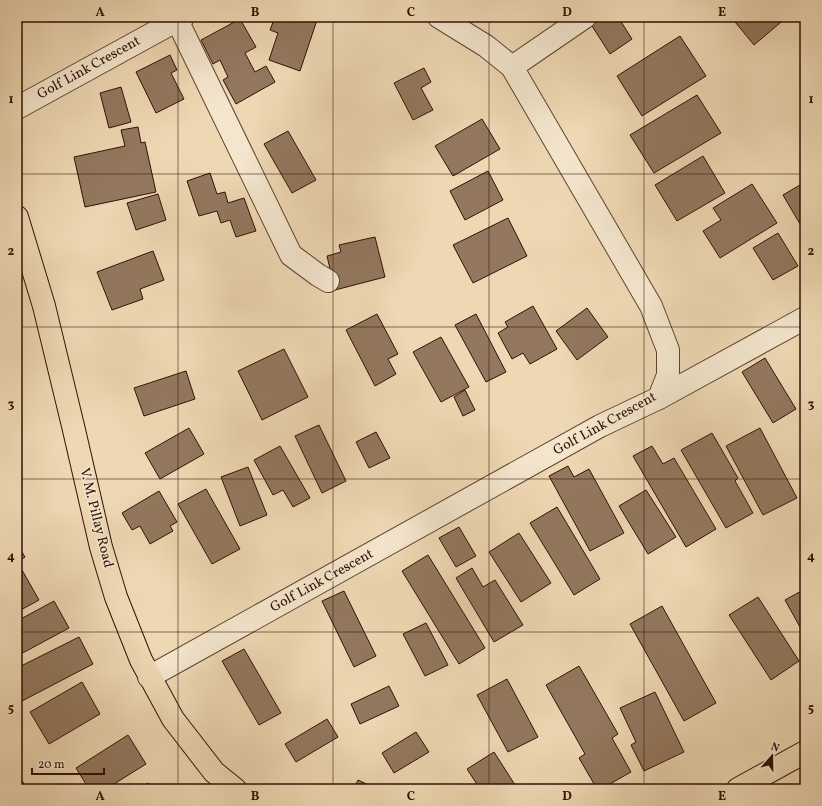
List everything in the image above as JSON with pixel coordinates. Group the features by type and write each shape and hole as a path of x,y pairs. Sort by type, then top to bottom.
{"main road":[{"name":"V. M. Pillay Road","path":"17,217 44,306 101,547 116,597 149,677 173,719 214,772 235,789"},
{"path":"738,789 805,752"}],"street":[{"name":"Golf Link Crescent","path":"149,677 600,426 659,398 668,375 668,350 651,306 512,67 486,46 440,17"},
{"path":"512,67 585,17"},
{"name":"Golf Link Crescent","path":"17,108 180,18"},
{"path":"180,18 291,255 328,281"},
{"path":"659,398 805,318"}],"building":[{"path":"275,17 318,17 300,71 269,60 278,33 270,30"},
{"path":"599,17 618,17 632,39 610,54 590,23"},
{"path":"731,17 787,17 754,45"},
{"path":"240,19 256,47 245,53 255,72 266,66 275,82 236,104 223,80 228,77 220,60 213,64 201,40"},
{"path":"680,36 706,76 642,116 617,76"},
{"path":"170,55 177,70 171,73 184,99 156,113 136,72"},
{"path":"424,68 431,82 421,88 433,110 413,120 394,83"},
{"path":"121,87 131,122 109,128 100,93"},
{"path":"697,95 721,133 654,173 630,135"},
{"path":"482,119 500,149 453,176 435,146"},
{"path":"138,127 141,143 145,142 156,192 85,207 74,157 125,146 121,130"},
{"path":"288,131 316,180 292,193 264,144"},
{"path":"703,156 725,193 677,221 655,185"},
{"path":"488,171 503,200 465,220 450,191"},
{"path":"210,173 217,194 225,192 228,203 244,198 256,231 236,237 230,220 221,223 217,211 199,216 187,181"},
{"path":"805,182 805,222 800,224 783,195"},
{"path":"752,184 777,223 720,258 703,231 721,220 713,208"},
{"path":"158,194 166,220 136,230 127,203"},
{"path":"508,218 527,256 473,283 453,245"},
{"path":"778,233 798,266 773,280 753,248"},
{"path":"375,237 385,277 335,290 327,256 341,252 339,245"},
{"path":"153,251 164,280 140,289 143,299 112,310 97,272"},
{"path":"533,306 557,349 530,364 523,353 512,359 498,333 508,327 505,322"},
{"path":"587,308 608,337 577,360 556,331"},
{"path":"377,314 398,354 388,359 396,374 375,386 346,330"},
{"path":"476,314 506,372 486,382 455,325"},
{"path":"441,337 469,387 441,402 413,352"},
{"path":"284,349 308,397 262,420 238,371"},
{"path":"765,358 796,409 773,423 742,372"},
{"path":"186,371 195,399 144,416 134,388"},
{"path":"465,390 475,410 463,416 454,397"},
{"path":"319,425 346,481 322,493 295,436"},
{"path":"189,428 204,454 160,479 145,453"},
{"path":"760,428 797,498 763,515 726,446"},
{"path":"376,432 390,458 369,468 356,442"},
{"path":"712,433 738,478 735,481 753,513 726,528 681,450"},
{"path":"280,446 310,498 293,507 283,490 273,495 254,460"},
{"path":"652,446 663,464 674,458 716,529 686,547 633,456"},
{"path":"568,466 574,477 589,469 624,533 590,551 549,476"},
{"path":"248,467 267,515 240,526 221,477"},
{"path":"206,489 240,549 212,564 178,504"},
{"path":"646,490 676,537 648,554 619,506"},
{"path":"159,491 177,522 170,526 173,531 150,544 140,526 132,530 122,513"},
{"path":"557,507 600,579 574,595 530,523"},
{"path":"459,527 476,556 456,567 439,538"},
{"path":"519,533 551,583 521,602 489,552"},
{"path":"17,544 25,557 17,562"},
{"path":"428,555 485,648 459,664 402,571"},
{"path":"472,568 483,587 495,580 523,625 494,642 456,578"},
{"path":"22,570 39,600 17,612 17,573"},
{"path":"805,589 805,636 785,600"},
{"path":"344,591 376,656 354,667 322,601"},
{"path":"758,597 799,661 771,680 729,615"},
{"path":"54,601 69,628 17,656 17,621"},
{"path":"662,606 716,703 684,721 630,624"},
{"path":"426,623 448,665 425,676 403,634"},
{"path":"79,637 93,664 22,701 17,692 17,668"},
{"path":"244,649 281,713 259,725 222,661"},
{"path":"579,666 618,734 612,738 631,772 601,789 597,789 579,758 585,754 546,685"},
{"path":"507,679 538,737 508,752 477,695"},
{"path":"82,682 100,714 49,744 30,712"},
{"path":"389,686 399,706 360,724 351,704"},
{"path":"655,692 684,752 644,771 631,745 636,742 620,708"},
{"path":"327,719 338,737 296,762 285,744"},
{"path":"416,732 429,752 394,773 382,753"},
{"path":"128,735 146,764 106,789 89,789 76,768"},
{"path":"494,752 517,788 480,789 467,769"},
{"path":"358,780 377,789 354,789"},
{"path":"23,782 27,789 17,789 17,786"},
{"path":"148,783 151,789 138,789"},
{"path":"448,784 451,789 439,789"}]}
